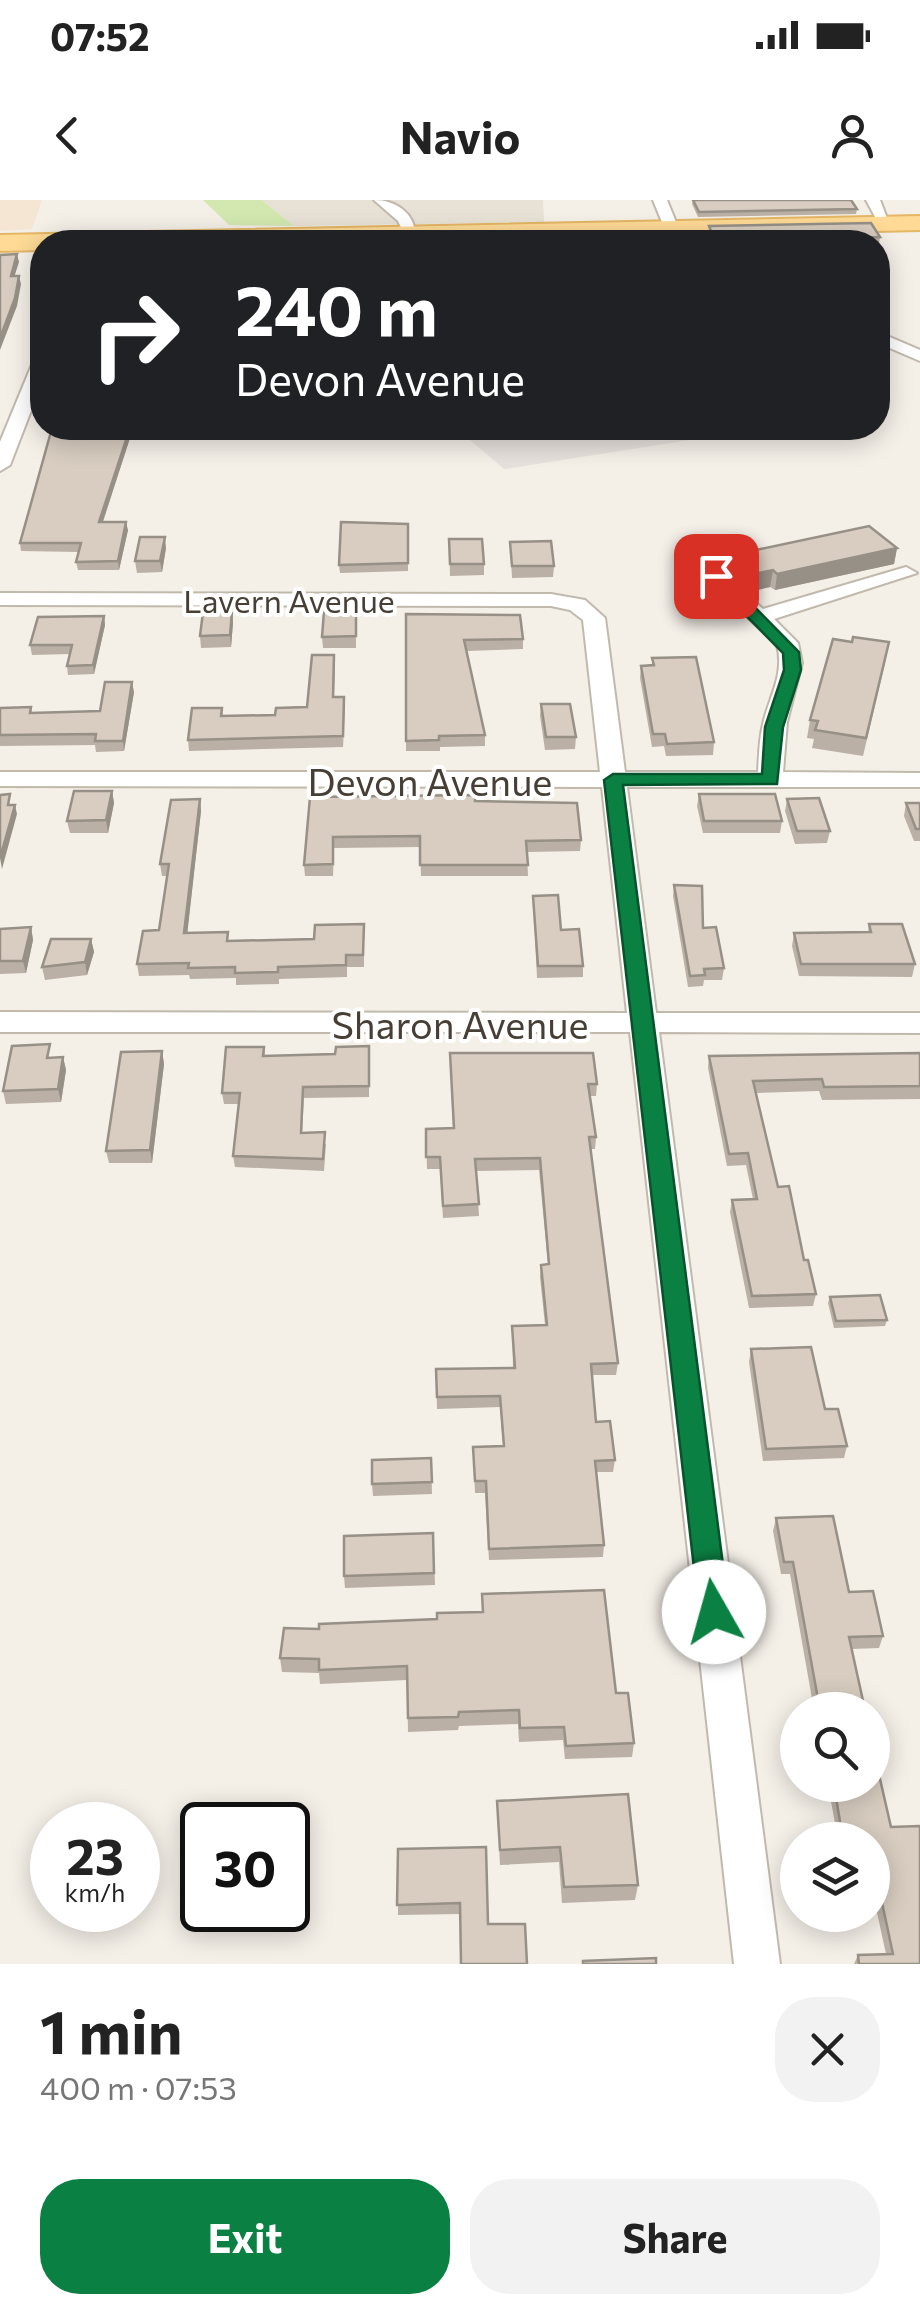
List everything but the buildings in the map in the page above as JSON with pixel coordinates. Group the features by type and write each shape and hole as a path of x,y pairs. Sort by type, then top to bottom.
{"main road":[{"path":"717,230 879,212 920,223"},
{"path":"0,243 30,243"}],"street":[{"path":"381,200 405,219 409,230"},
{"path":"660,200 670,230"},
{"path":"890,342 920,356"},
{"path":"0,465 30,391"},
{"path":"694,556 787,643 792,670 774,727 770,780"},
{"path":"759,617 906,573"},
{"name":"Lavern Avenue","path":"0,600 551,600 577,605 594,618 613,780"},
{"name":"Devon Avenue","path":"0,779 920,780"},
{"path":"613,780 756,1964"},
{"name":"Sharon Avenue","path":"0,1022 920,1024"}],"shaded area":[{"path":"0,200 42,200 32,229 0,231"},
{"path":"262,200 543,200 544,222 294,226"},
{"path":"470,440 690,440 504,469"}],"green space":[{"path":"203,200 262,200 294,226 229,225"}],"route":[{"path":"714,1612 613,780 770,780 774,727 792,670 791,652 787,643 716,576"}]}
